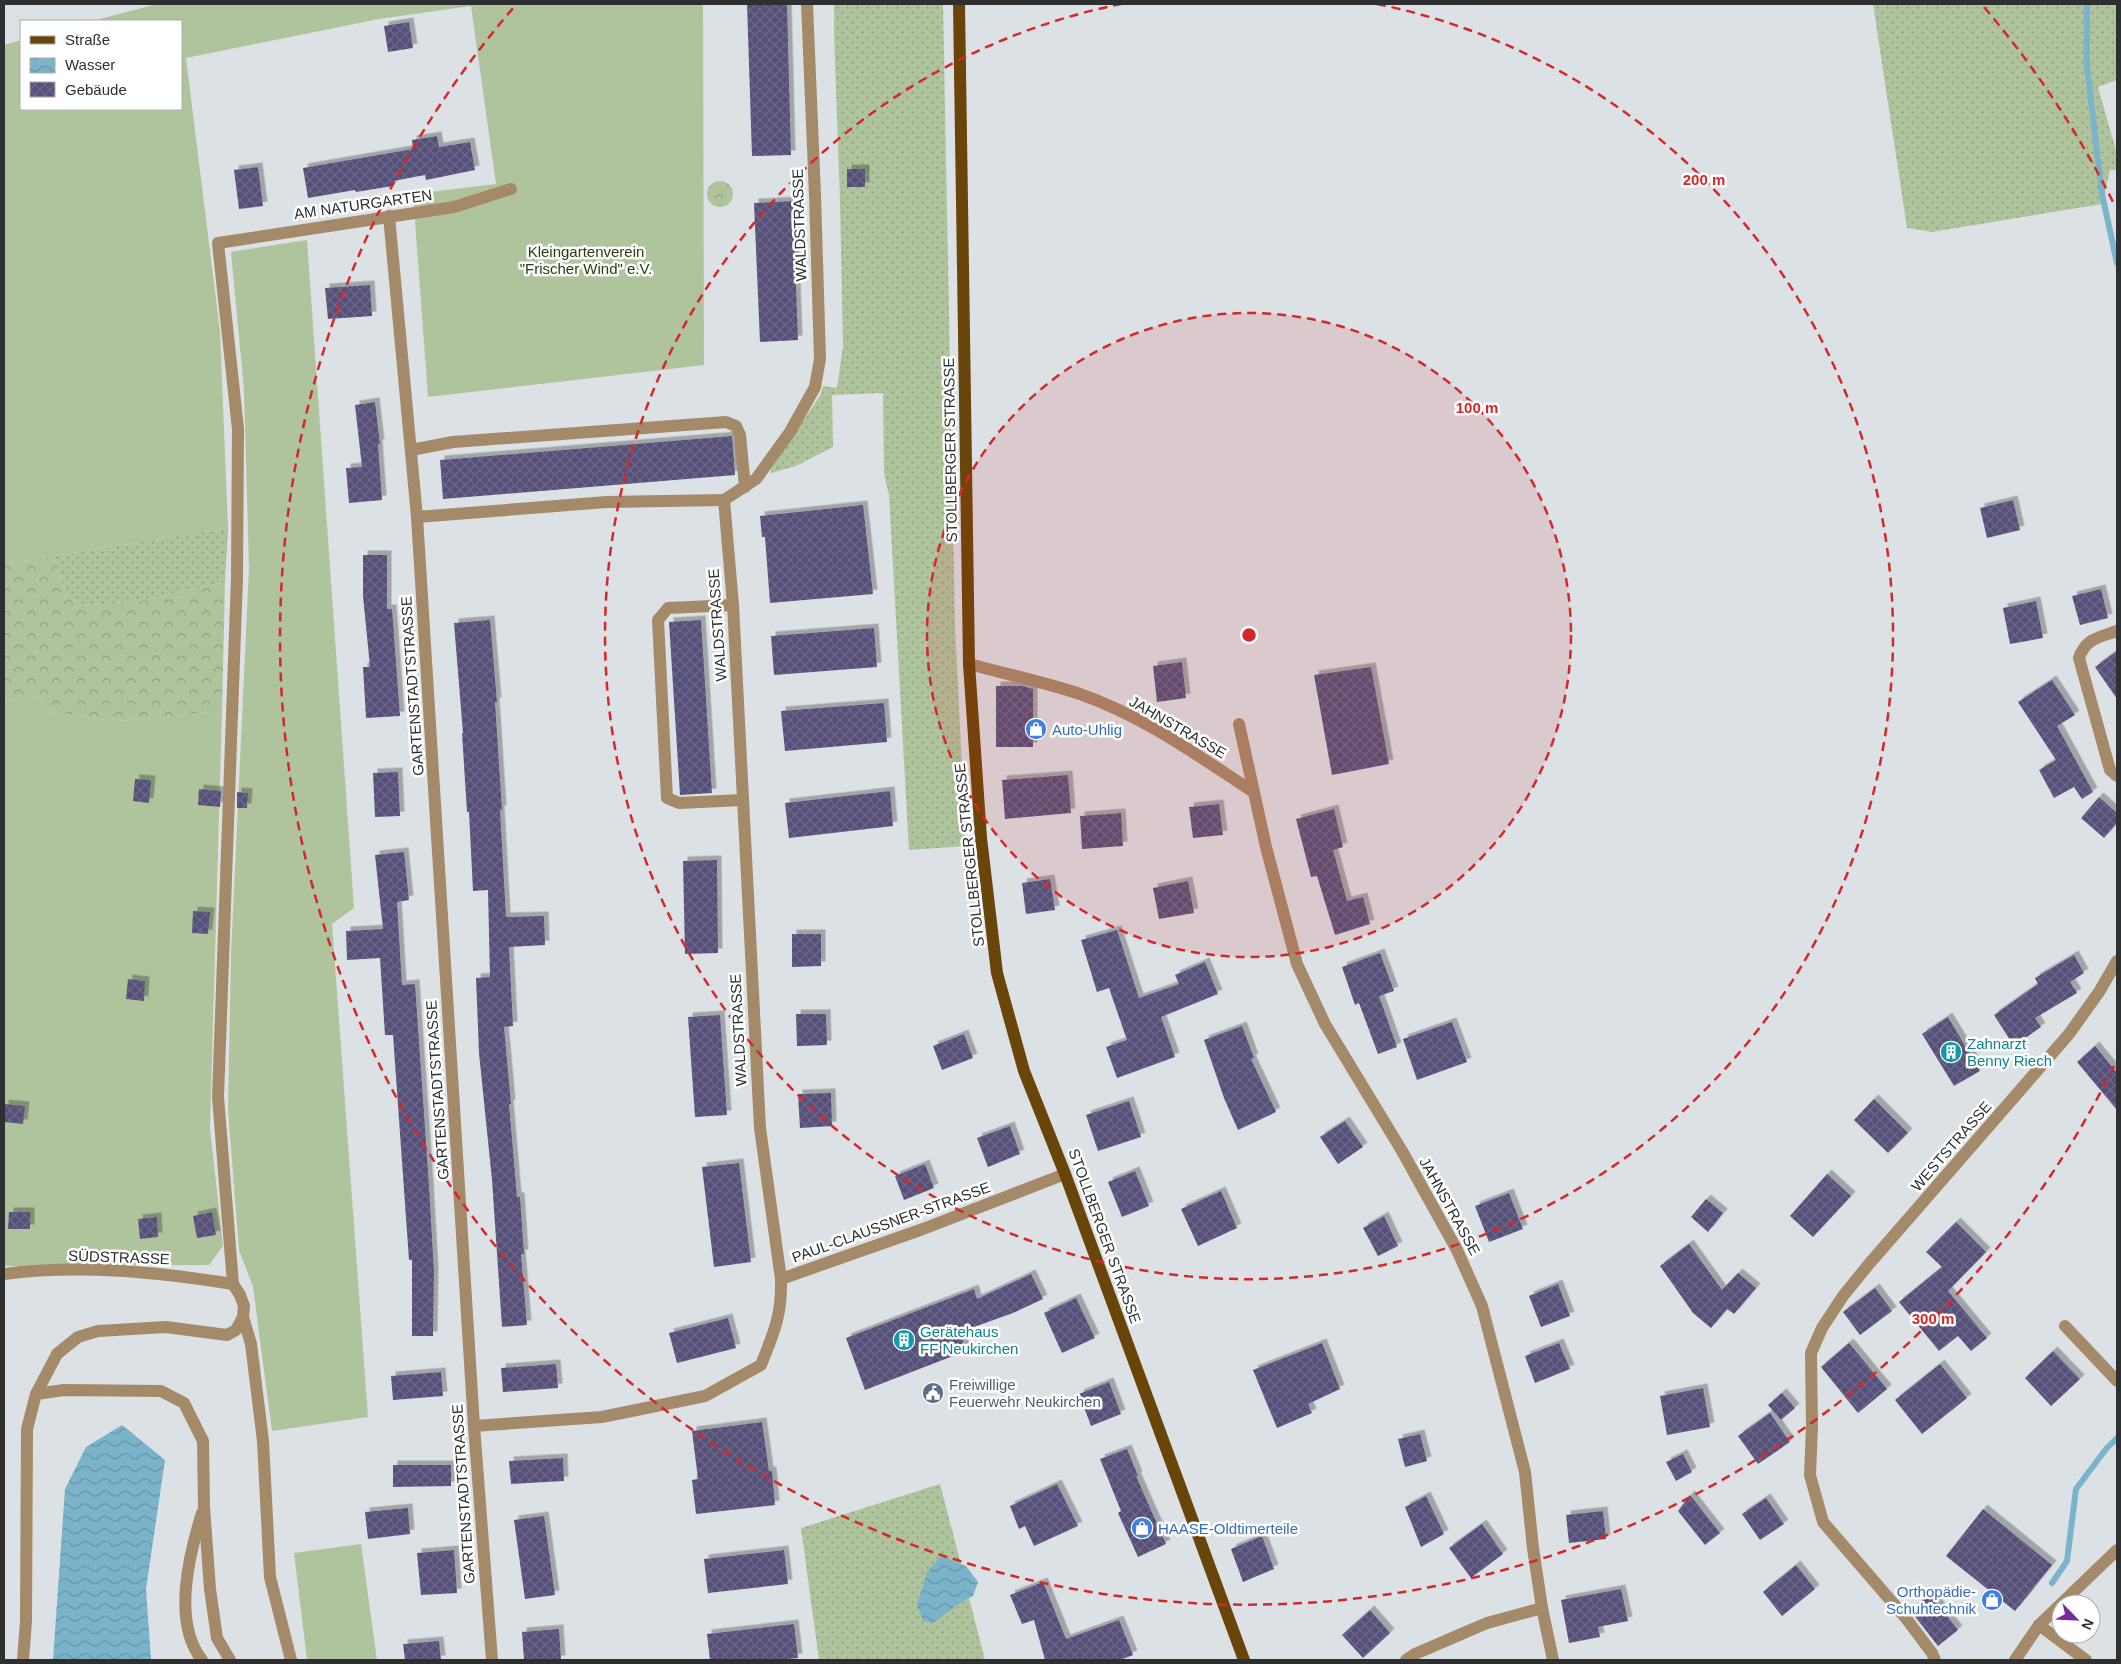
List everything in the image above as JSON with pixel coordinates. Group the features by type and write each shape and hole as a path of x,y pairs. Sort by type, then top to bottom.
{"main road":[{"name":"STOLLBERGER STRASSE","path":"959,4 969,664 980,838 997,973 1024,1071 1065,1174 1244,1660"}],"street":[{"name":"WALDSTRASSE","path":"781,1278 760,1128 733,605 724,500 756,479 790,432 815,387 820,359 806,4"},
{"name":"AM NATURGARTEN","path":"233,1284 218,1097 237,587 238,430 218,243 454,207 511,189"},
{"name":"GARTENSTADTSTRASSE","path":"388,216 417,517 474,1426 492,1660"},
{"path":"411,450 453,442 726,422 736,426 740,435 745,486"},
{"path":"417,517 615,502 724,500"},
{"path":"733,605 668,608 658,620 667,798 680,803 742,800"},
{"path":"2117,631 2092,640 2083,647 2079,658 2110,770 2117,776"},
{"name":"JAHNSTRASSE","path":"969,664 1080,694 1126,714 1161,732 1252,791"},
{"name":"JAHNSTRASSE","path":"1239,724 1252,791 1297,964 1325,1024 1402,1151 1457,1250 1482,1306 1524,1472 1542,1608 1553,1660"},
{"name":"WESTSTRASSE","path":"1935,1660 1932,1653 1905,1617 1823,1522 1810,1475 1812,1426 1811,1353 1822,1328 1843,1296 2069,1034 2099,992 2117,961"},
{"name":"PAUL-CLAUSSNER-STRASSE","path":"474,1426 602,1418 705,1396 761,1366 775,1330 782,1304 781,1278 923,1229 1065,1174"},
{"name":"SÜDSTRASSE","path":"4,1274 89,1270 180,1276 233,1284"},
{"path":"233,1284 244,1306 243,1318 251,1344 263,1441 270,1577 292,1660"},
{"path":"24,1660 27,1429 36,1394 57,1354 78,1337 98,1331 166,1327 227,1335 236,1330 243,1318"},
{"path":"2065,1326 2117,1381"},
{"path":"36,1394 64,1390 161,1391 184,1403 203,1441 204,1507 210,1589 217,1638 230,1660"},
{"path":"202,1660 195,1652 186,1626 186,1588 193,1542 204,1507"},
{"path":"2015,1660 2039,1625 2117,1550"},
{"path":"1406,1660 1415,1654 1487,1623 1542,1608"},
{"path":"2039,1625 2086,1660"}],"green space":[{"name":"Kleingartenverein \"Frischer Wind\" e.V.","path":"157,4 703,4 704,365 428,397 413,194 496,184 471,6 379,19 186,58 220,332 228,528 4,564 4,45 20,40 20,110 182,110 182,20 96,20"},
{"path":"834,4 943,4 955,627 966,846 909,850 889,495 884,474 883,393 832,395 833,447 796,466 771,473 771,469 821,394 823,386 837,388 843,346"},
{"path":"1873,4 2117,4 2117,80 2098,87 2117,154 2117,170 2110,170 2102,204 1932,232 1907,228"},
{"path":"720,181 729,185 733,194 729,203 720,207 711,203 707,194 711,185"},
{"path":"307,240 354,908 332,924 368,1417 272,1431 253,1287 239,1250 228,1110 231,954 249,568 244,390 231,252"},
{"path":"228,528 225,582 147,600 81,606 66,595 54,556"},
{"path":"54,556 66,595 81,606 147,600 225,582 222,712 117,721 53,713 43,705 40,696 4,700 4,564"},
{"path":"40,696 43,705 53,713 117,721 222,712 210,1128 223,1246 209,1265 4,1266 4,700"},
{"path":"940,1484 961,1564 941,1557 960,1603 969,1598 985,1660 819,1660 801,1528"},
{"path":"361,1544 377,1660 307,1660 294,1553"}],"water":[{"path":"122,1425 165,1460 146,1589 151,1660 53,1660 65,1489 86,1447"},
{"path":"941,1556 966,1566 978,1582 973,1596 933,1623 923,1621 917,1605 927,1572"}],"building":[{"path":"747,4 787,4 791,155 752,156"},
{"path":"409,22 413,48 388,52 384,26"},
{"path":"437,136 439,147 470,142 475,170 426,180 425,175 393,181 393,186 308,198 303,168 413,149 412,140"},
{"path":"258,167 263,206 239,209 234,170"},
{"path":"847,169 865,169 865,187 847,187"},
{"path":"793,201 798,340 760,342 754,203"},
{"path":"370,285 372,316 328,319 325,288"},
{"path":"375,402 380,444 378,444 382,500 349,503 346,468 362,467 355,405"},
{"path":"732,436 735,475 443,499 440,460"},
{"path":"2013,500 2020,530 1987,538 1980,508"},
{"path":"863,505 873,594 770,603 765,537 762,537 760,516"},
{"path":"363,555 387,555 387,609 392,609 400,716 366,718 363,667 370,667 363,596"},
{"path":"2101,589 2108,618 2080,625 2072,596"},
{"path":"2036,601 2043,638 2010,644 2003,608"},
{"path":"490,620 497,702 495,702 506,917 544,916 545,945 509,947 513,1026 504,1027 517,1197 520,1197 524,1254 521,1254 527,1325 502,1327 492,1180 479,1053 476,978 490,977 488,890 473,891 469,812 467,812 454,623"},
{"path":"701,620 712,793 680,795 669,622"},
{"path":"874,628 877,667 774,675 771,636"},
{"path":"2117,651 2117,699 2095,667"},
{"path":"1182,662 1186,698 1157,702 1153,666"},
{"path":"1371,667 1389,764 1332,775 1314,675"},
{"path":"2052,680 2075,715 2057,726 2093,792 2082,799 2074,787 2054,798 2039,770 2056,760 2018,702"},
{"path":"996,686 1023,686 1033,689 1033,747 996,747"},
{"path":"884,703 887,742 785,751 781,711"},
{"path":"398,772 400,816 375,817 373,773"},
{"path":"1068,775 1071,813 1005,819 1002,780"},
{"path":"135,779 151,780 149,803 133,801"},
{"path":"199,789 221,791 220,807 198,805"},
{"path":"890,791 893,826 789,838 785,803"},
{"path":"237,792 248,793 247,808 237,808"},
{"path":"2099,797 2117,813 2117,823 2104,838 2081,818"},
{"path":"1219,804 1223,835 1193,838 1189,807"},
{"path":"1334,809 1343,847 1333,850 1347,901 1363,897 1370,924 1335,935 1317,876 1311,877 1296,819"},
{"path":"1121,813 1123,846 1082,849 1080,816"},
{"path":"404,852 409,900 397,902 402,985 415,984 434,1272 433,1336 412,1336 412,1260 409,1260 393,1035 385,1035 380,958 347,960 346,931 383,929 375,855"},
{"path":"717,860 718,953 685,954 683,861"},
{"path":"1050,879 1055,910 1026,914 1022,883"},
{"path":"1188,881 1194,913 1159,919 1153,888"},
{"path":"193,911 210,912 208,934 192,933"},
{"path":"1117,930 1139,998 1179,984 1175,975 1205,962 1218,994 1161,1017 1175,1057 1117,1078 1106,1047 1127,1040 1109,988 1097,992 1081,940"},
{"path":"792,934 821,934 821,966 792,967"},
{"path":"1380,953 1394,991 1379,996 1397,1047 1378,1054 1359,1003 1355,1005 1342,967"},
{"path":"2074,955 2084,973 2070,982 2077,993 2035,1018 2041,1027 2014,1046 1994,1015 2038,984 2035,978"},
{"path":"128,979 145,981 144,1001 126,999"},
{"path":"796,1014 826,1014 827,1045 797,1046"},
{"path":"720,1015 727,1115 695,1117 688,1017"},
{"name":"Zahnarzt Benny Riech","path":"1948,1017 1980,1071 1954,1086 1922,1034"},
{"path":"1452,1022 1467,1062 1417,1080 1403,1039"},
{"path":"1242,1026 1254,1058 1251,1059 1276,1112 1238,1130 1224,1098 1204,1040"},
{"path":"964,1034 973,1058 942,1070 933,1046"},
{"path":"2095,1046 2117,1073 2117,1110 2077,1062"},
{"path":"831,1093 832,1126 800,1128 798,1094"},
{"path":"1874,1099 1908,1133 1888,1153 1854,1120"},
{"path":"1129,1101 1141,1137 1098,1151 1086,1115"},
{"path":"4,1104 25,1106 23,1124 4,1122"},
{"path":"1345,1121 1363,1147 1338,1164 1320,1137"},
{"path":"1010,1126 1020,1154 988,1167 977,1138"},
{"path":"739,1163 751,1262 714,1267 702,1167"},
{"path":"925,1164 934,1188 904,1200 895,1176"},
{"path":"1135,1171 1149,1206 1122,1217 1108,1182"},
{"path":"1827,1174 1851,1196 1813,1237 1790,1216"},
{"path":"1221,1191 1237,1228 1198,1246 1181,1209"},
{"path":"1509,1193 1523,1229 1489,1242 1475,1206"},
{"path":"1706,1199 1723,1213 1708,1232 1691,1217"},
{"path":"9,1212 30,1212 30,1229 8,1229"},
{"path":"212,1212 216,1235 197,1238 193,1216"},
{"path":"1384,1216 1398,1246 1378,1256 1363,1228"},
{"path":"157,1217 158,1237 140,1239 138,1219"},
{"path":"1956,1222 1986,1252 1948,1291 1987,1338 1971,1351 1958,1336 1939,1351 1899,1302 1942,1267 1926,1252"},
{"path":"1689,1244 1722,1290 1738,1273 1756,1288 1734,1314 1727,1309 1711,1328 1693,1313 1660,1266"},
{"name":"Gerätehaus FF Neukirchen","path":"1031,1274 1043,1299 1013,1313 960,1332 966,1351 865,1390 846,1338 974,1289 977,1299"},
{"path":"1558,1284 1570,1316 1541,1327 1529,1296"},
{"path":"1875,1288 1892,1311 1860,1335 1843,1312"},
{"path":"1076,1298 1095,1338 1062,1353 1044,1313"},
{"path":"728,1318 736,1348 677,1363 669,1333"},
{"path":"1322,1343 1340,1389 1308,1404 1312,1413 1277,1428 1253,1370"},
{"path":"1559,1343 1570,1369 1535,1383 1525,1356"},
{"path":"1849,1343 1887,1389 1858,1413 1821,1367"},
{"path":"2053,1351 2080,1379 2051,1406 2025,1378"},
{"path":"556,1364 558,1388 503,1392 501,1368"},
{"path":"1940,1364 1967,1398 1922,1434 1895,1400"},
{"path":"441,1372 443,1396 393,1400 391,1376"},
{"path":"1109,1382 1121,1414 1091,1426 1079,1394"},
{"path":"1703,1388 1710,1427 1667,1435 1660,1396"},
{"path":"1782,1393 1795,1408 1781,1420 1768,1405"},
{"path":"1770,1413 1790,1442 1758,1464 1738,1436"},
{"path":"762,1422 769,1471 772,1471 775,1505 696,1514 692,1480 698,1479 692,1431"},
{"path":"1420,1434 1427,1461 1405,1467 1398,1439"},
{"path":"1127,1449 1138,1476 1136,1476 1166,1544 1138,1557 1118,1513 1121,1511 1100,1459"},
{"path":"1683,1454 1692,1472 1676,1481 1666,1462"},
{"path":"563,1458 564,1481 511,1484 509,1461"},
{"path":"393,1465 451,1465 451,1486 393,1487"},
{"path":"1057,1484 1078,1526 1034,1546 1025,1526 1019,1529 1010,1506"},
{"path":"1690,1495 1720,1533 1705,1545 1678,1511"},
{"path":"1426,1496 1444,1534 1421,1547 1405,1507"},
{"path":"1766,1498 1784,1524 1760,1540 1742,1514"},
{"path":"408,1508 410,1534 368,1539 365,1512"},
{"path":"1983,1509 2052,1565 2015,1611 1946,1556"},
{"path":"1603,1511 1606,1539 1569,1543 1566,1515"},
{"path":"544,1516 555,1595 525,1599 514,1520"},
{"path":"1482,1524 1503,1554 1471,1578 1449,1548"},
{"path":"1262,1536 1274,1569 1243,1582 1231,1549"},
{"path":"454,1550 457,1593 421,1595 417,1553"},
{"path":"784,1550 788,1584 708,1593 704,1559"},
{"path":"1796,1565 1815,1589 1782,1616 1763,1592"},
{"path":"1043,1582 1066,1639 1119,1620 1133,1655 1120,1660 1045,1660 1034,1620 1022,1624 1010,1595"},
{"path":"1621,1589 1628,1621 1598,1627 1600,1637 1569,1643 1561,1600"},
{"path":"1930,1594 1958,1630 1938,1646 1910,1610"},
{"path":"1370,1610 1390,1633 1363,1658 1342,1635"},
{"path":"794,1624 798,1658 779,1660 710,1660 707,1634"},
{"path":"559,1629 561,1660 524,1660 522,1632"},
{"path":"439,1641 441,1660 405,1660 403,1644"}],"waterway":[{"path":"2087,4 2087,67 2102,194 2117,263"},
{"path":"2052,1583 2067,1561 2076,1489 2106,1449 2117,1438"}],"place":[{"name":"Auto-Uhlig","path":"1036,729"},
{"name":"Zahnarzt Benny Riech","path":"1951,1052"},
{"name":"Gerätehaus FF Neukirchen","path":"904,1340"},
{"name":"Freiwillige Feuerwehr Neukirchen","path":"933,1393"},
{"name":"HAASE-Oldtimerteile","path":"1142,1528"},
{"name":"Orthopädie- Schuhtechnik","path":"1992,1600"}]}
